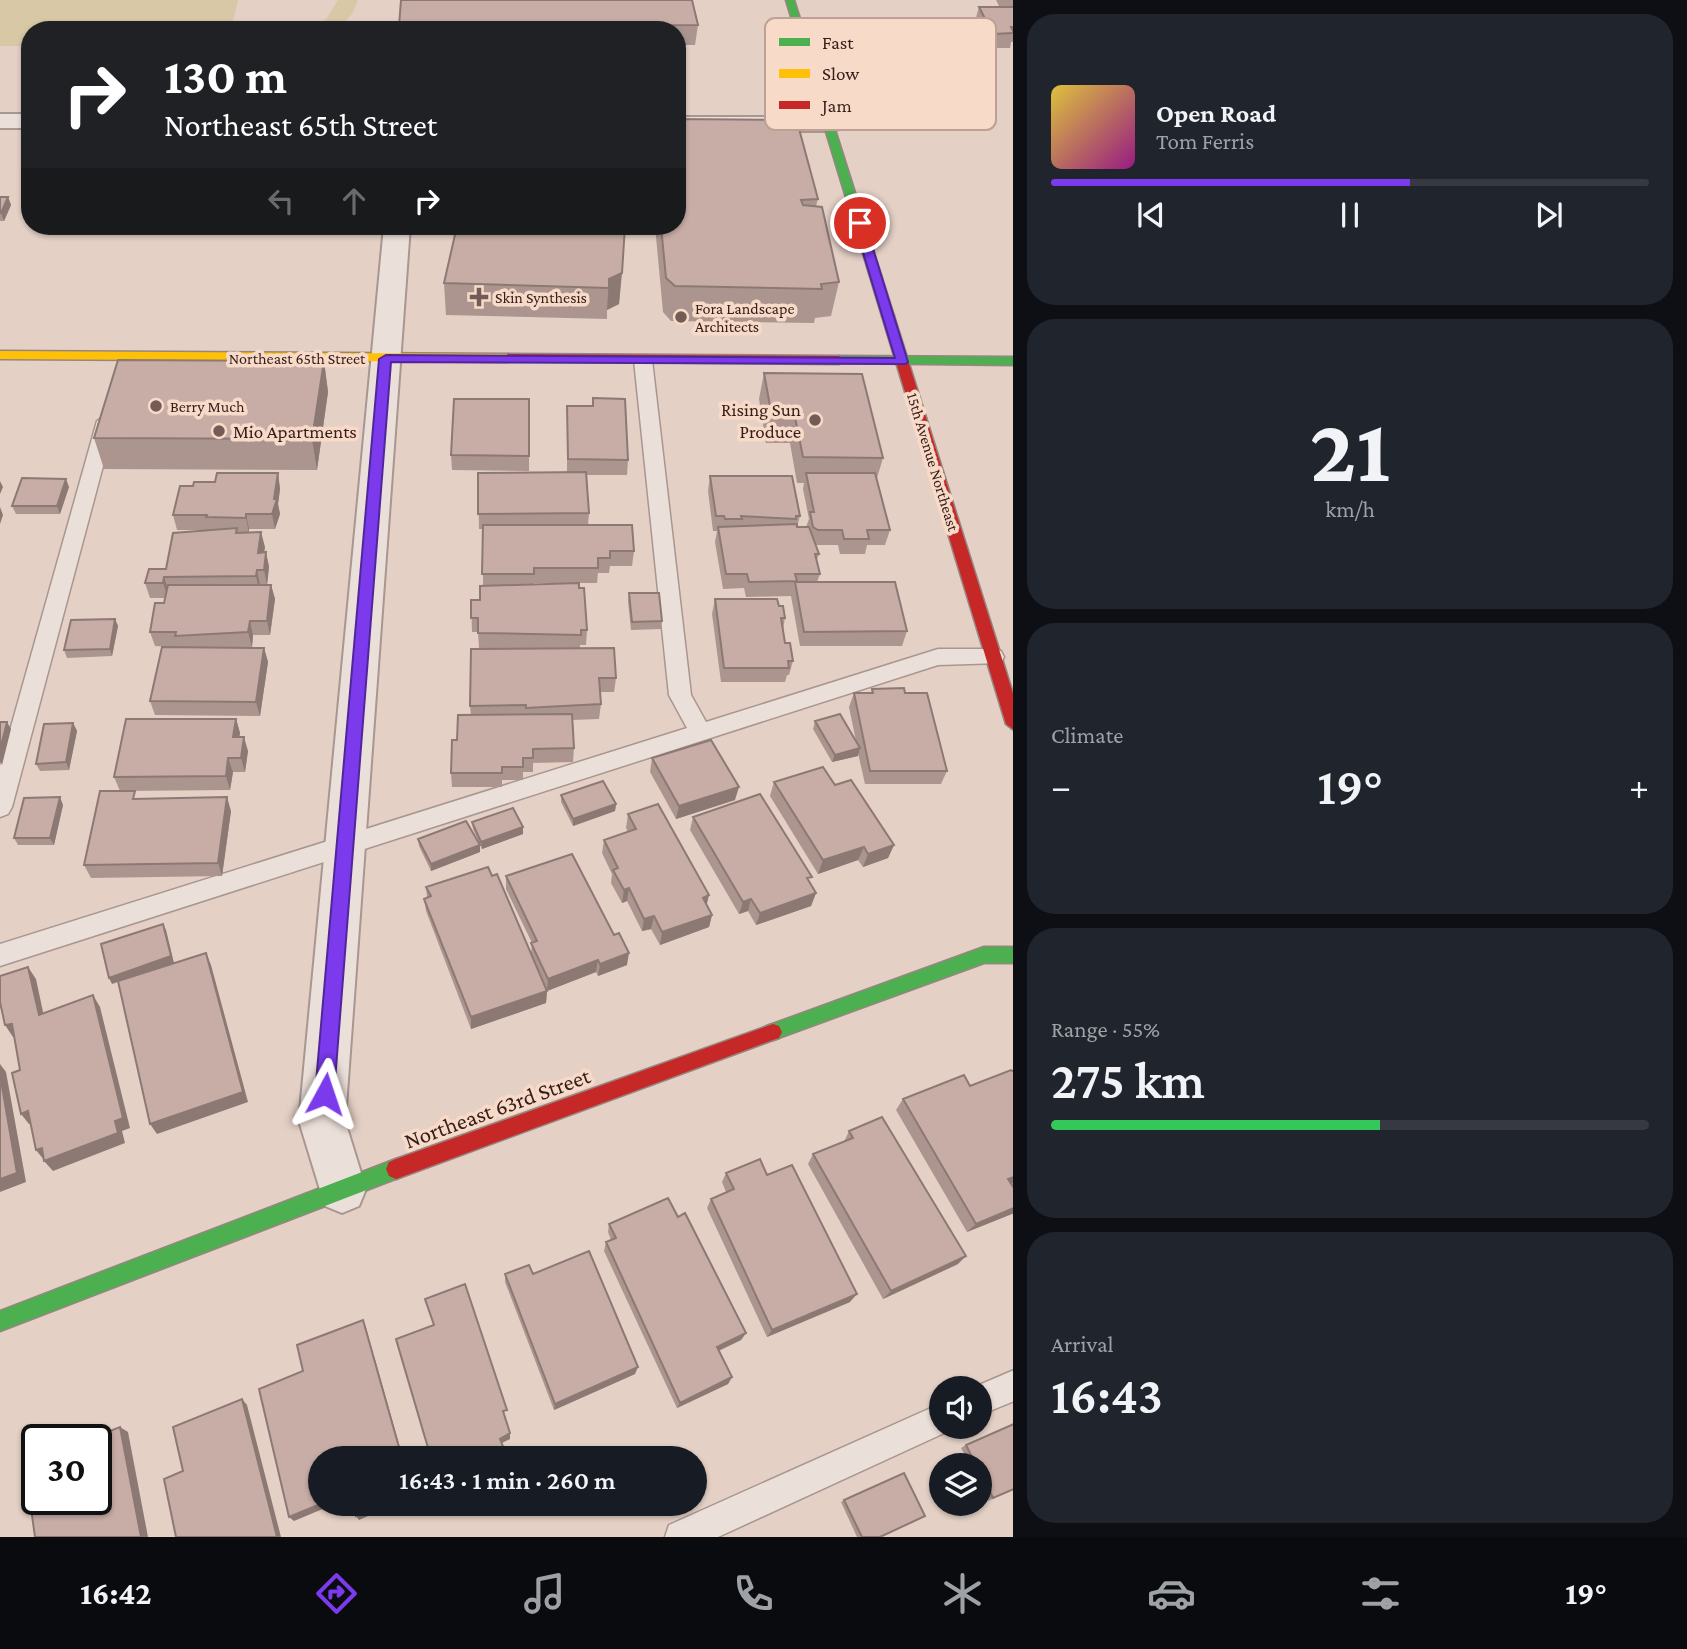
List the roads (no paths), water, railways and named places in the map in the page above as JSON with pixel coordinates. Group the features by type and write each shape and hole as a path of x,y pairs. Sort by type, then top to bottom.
{"main road":[{"name":"15th Avenue Northeast","path":"790,0 796,18"},
{"name":"15th Avenue Northeast","path":"832,130 1013,724"},
{"name":"Northeast 65th Street","path":"0,355 1013,361"},
{"name":"Northeast 63rd Street","path":"0,1321 342,1189 984,955 1013,955"}],"street":[{"path":"0,121 21,121"},
{"path":"686,124 765,124"},
{"path":"342,1189 322,1121 396,235"}],"lane":[{"path":"118,377 123,357"},
{"path":"643,360 680,695 701,733"},
{"path":"0,807 112,401"},
{"path":"0,955 938,657 993,657"},
{"path":"992,1395 1013,1385"},
{"path":"681,1537 929,1424"}],"place":[{"name":"Skin Synthesis","path":"479,297"},
{"name":"Fora Landscape Architects","path":"681,317"},
{"name":"Berry Much","path":"156,406"},
{"name":"Rising Sun Produce","path":"815,420"},
{"name":"Mio Apartments","path":"219,431"}]}
